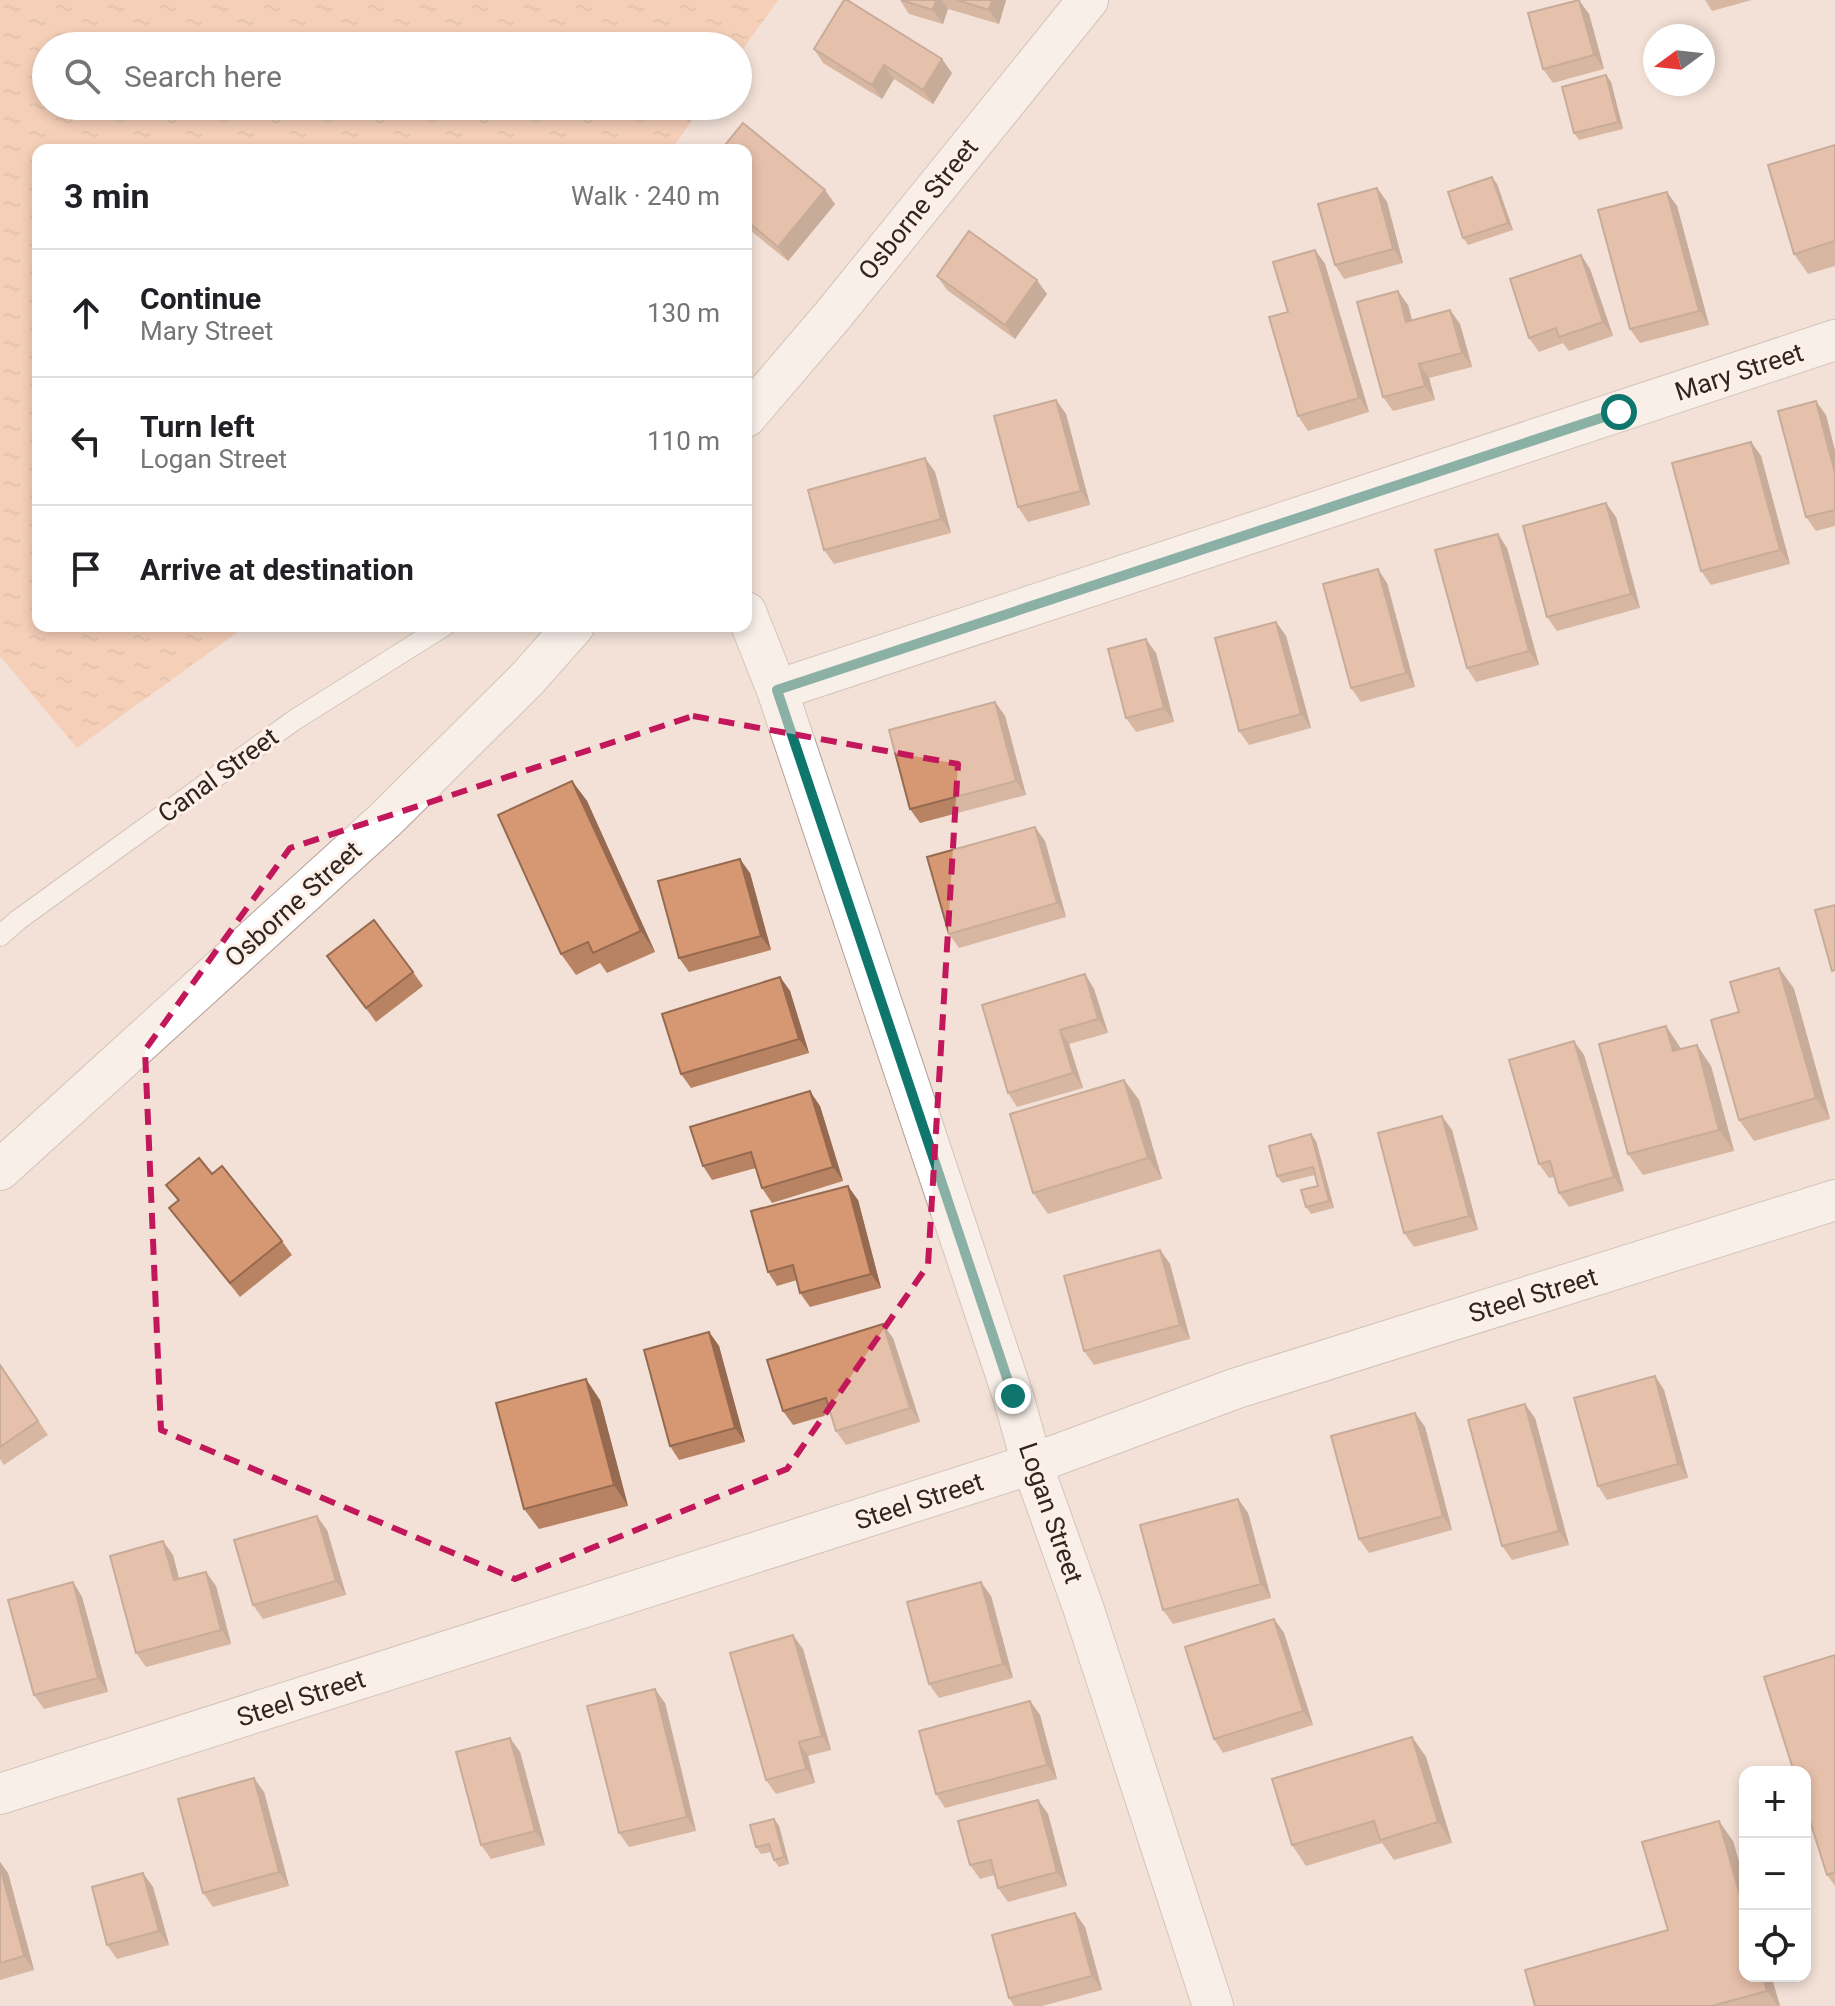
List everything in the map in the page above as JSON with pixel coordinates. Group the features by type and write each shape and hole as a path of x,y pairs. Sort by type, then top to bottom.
{"street":[{"name":"Osborne Street","path":"752,410 834,314 1088,0"},
{"name":"Mary Street","path":"777,690 1835,340"},
{"name":"Logan Street","path":"752,627 777,690 1213,2006"},
{"name":"Osborne Street","path":"0,1170 385,820 528,678 569,632"},
{"name":"Steel Street","path":"0,1794 1032,1464 1237,1388 1835,1200"}],"lane":[{"name":"Canal Street","path":"0,936 293,721 434,632"}],"highlighted area":[{"path":"693,716 958,764 928,1265 787,1469 515,1579 161,1430 145,1050 290,848"}],"water":[{"path":"0,0 778,0 752,36 752,32 32,32 32,120 692,120 675,144 32,144 32,632 238,632 77,748 0,656"}],"building":[{"path":"844,0 942,59 923,90 884,65 872,85 814,49"},
{"path":"901,0 936,0 933,10"},
{"path":"957,0 992,0 989,10"},
{"path":"1579,0 1594,55 1543,69 1528,13"},
{"path":"1606,75 1618,122 1574,133 1562,87"},
{"path":"743,123 825,190 778,247 752,225 752,144 726,144"},
{"path":"1835,145 1835,241 1794,254 1768,165"},
{"path":"1492,177 1508,223 1463,238 1448,192"},
{"path":"1377,188 1393,249 1335,265 1318,204"},
{"path":"1667,192 1699,311 1630,329 1598,210"},
{"path":"969,231 1037,280 1005,325 937,276"},
{"path":"1315,250 1359,398 1298,416 1269,317 1288,312 1273,262"},
{"path":"1581,255 1603,322 1559,337 1556,328 1529,338 1510,279"},
{"path":"1398,291 1406,322 1450,310 1462,353 1419,364 1425,386 1383,397 1357,302"},
{"path":"1056,400 1081,491 1018,507 994,416"},
{"path":"1816,401 1835,473 1835,510 1806,517 1778,411"},
{"path":"1751,442 1780,550 1701,571 1672,463"},
{"path":"925,458 941,519 824,550 808,490"},
{"path":"1606,503 1631,594 1547,617 1523,526"},
{"path":"1498,534 1529,651 1467,668 1435,550"},
{"path":"1378,569 1406,673 1351,688 1323,584"},
{"path":"1276,622 1301,714 1239,731 1215,638"},
{"path":"1146,639 1164,708 1126,718 1108,649"},
{"path":"995,702 1016,781 910,809 889,730"},
{"path":"572,781 641,931 593,953 588,942 561,954 498,815"},
{"path":"1035,827 1057,903 949,934 927,857"},
{"path":"740,859 761,936 679,958 658,881"},
{"path":"1835,905 1835,970 1832,971 1815,910"},
{"path":"374,920 413,972 366,1008 327,956"},
{"path":"1779,968 1816,1098 1739,1120 1711,1020 1739,1012 1730,982"},
{"path":"1085,974 1098,1019 1060,1030 1073,1073 1008,1093 982,1005"},
{"path":"780,977 799,1039 681,1074 662,1014"},
{"path":"1666,1026 1673,1051 1697,1045 1719,1130 1628,1154 1599,1044"},
{"path":"1574,1041 1614,1177 1559,1193 1550,1161 1539,1164 1509,1060"},
{"path":"1124,1080 1148,1158 1033,1193 1010,1114"},
{"path":"810,1091 833,1167 762,1188 751,1152 703,1166 690,1127"},
{"path":"1442,1116 1469,1216 1404,1233 1378,1133"},
{"path":"1311,1134 1329,1201 1306,1207 1301,1190 1318,1186 1313,1167 1277,1176 1269,1146"},
{"path":"199,1158 212,1174 222,1166 282,1241 230,1283 169,1208 179,1200 166,1185"},
{"path":"848,1186 871,1274 800,1293 793,1265 768,1272 751,1211"},
{"path":"1160,1250 1180,1325 1084,1351 1064,1276"},
{"path":"883,1324 910,1408 836,1431 826,1398 783,1411 767,1360"},
{"path":"709,1332 735,1428 670,1446 644,1350"},
{"path":"0,1365 38,1421 0,1447"},
{"path":"1655,1376 1678,1464 1598,1486 1574,1398"},
{"path":"586,1379 614,1485 524,1509 496,1403"},
{"path":"1525,1404 1559,1531 1502,1546 1468,1420"},
{"path":"1415,1413 1443,1516 1359,1539 1331,1436"},
{"path":"1238,1499 1261,1584 1163,1610 1140,1525"},
{"path":"317,1516 336,1581 253,1605 234,1540"},
{"path":"163,1541 174,1580 206,1572 221,1630 136,1653 110,1556"},
{"path":"73,1582 98,1678 34,1695 8,1600"},
{"path":"981,1582 1003,1664 929,1684 907,1602"},
{"path":"1274,1619 1303,1711 1214,1739 1185,1647"},
{"path":"793,1635 822,1736 799,1742 806,1769 766,1780 730,1653"},
{"path":"1835,1655 1835,1872 1827,1875 1811,1824 1811,1766 1792,1766 1764,1677"},
{"path":"655,1689 687,1817 619,1833 587,1706"},
{"path":"1030,1701 1047,1765 936,1794 919,1731"},
{"path":"1412,1737 1438,1822 1380,1840 1374,1821 1292,1845 1272,1779"},
{"path":"510,1738 535,1831 481,1845 456,1752"},
{"path":"254,1778 279,1872 203,1893 178,1799"},
{"path":"1038,1800 1057,1872 998,1888 991,1860 970,1865 958,1821"},
{"path":"774,1819 784,1857 774,1860 769,1844 756,1847 750,1825"},
{"path":"1719,1821 1739,1892 1739,1982 1765,1982 1767,1991 1712,2006 1535,2006 1525,1970 1668,1930 1642,1842"},
{"path":"0,1867 24,1956 0,1963"},
{"path":"143,1873 159,1931 107,1945 92,1887"},
{"path":"1075,1913 1092,1976 1009,1998 992,1935"}],"route":[{"path":"1013,1396 777,690 1619,412"}]}
